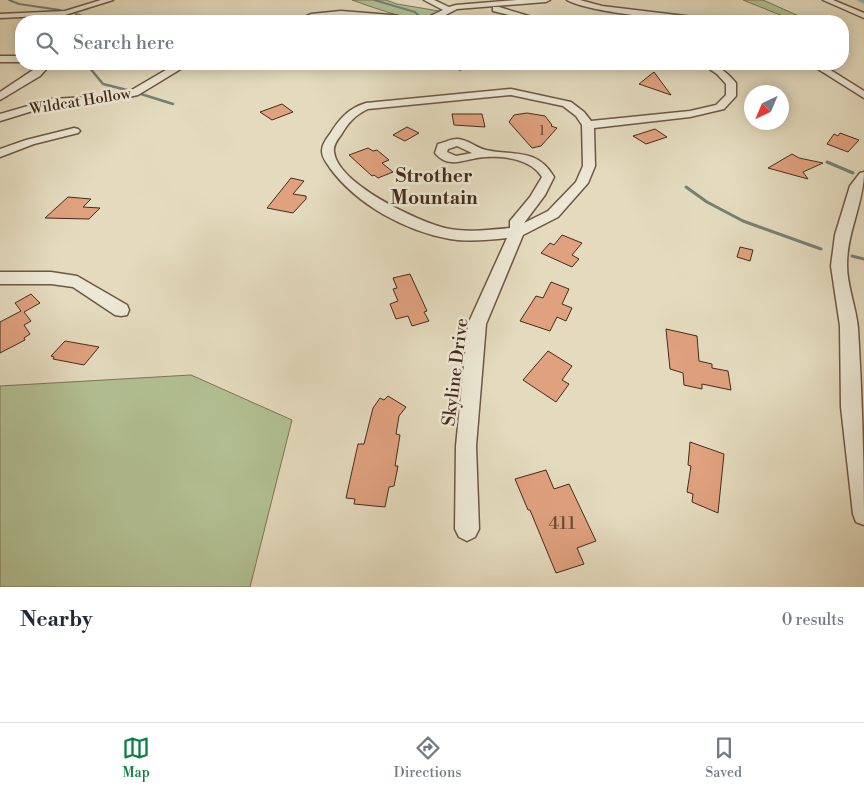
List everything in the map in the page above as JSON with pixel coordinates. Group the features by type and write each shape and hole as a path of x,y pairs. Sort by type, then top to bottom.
{"street":[{"path":"21,15 64,13 110,0"},
{"path":"428,0 447,9"},
{"path":"439,15 447,9 456,7 546,0"},
{"path":"571,0 602,8 660,15"},
{"path":"827,0 864,16"},
{"path":"536,1 537,15"},
{"path":"484,6 518,15"},
{"path":"0,16 15,15"},
{"path":"321,15 388,15"},
{"path":"0,59 15,59"},
{"path":"0,97 15,84 41,70"},
{"name":"Wildcat Hollow","path":"0,118 50,103 114,98 134,93 144,89 171,70"},
{"path":"588,125 673,117 720,107 731,96 731,83 716,70"},
{"path":"824,70 864,95"},
{"path":"511,92 566,104 580,114 588,125 589,166 582,183 553,214 517,232 472,235 443,233 409,221 365,196 351,185 329,158 328,148 342,122 360,108 370,105 511,92"},
{"path":"0,153 30,142 74,131"},
{"path":"483,152 540,164 548,177 532,205 517,220 517,232"},
{"path":"864,176 856,186 839,250 839,266 849,326 849,388 859,444 864,514"},
{"name":"Skyline Drive","path":"467,529 466,446 477,324 517,232"},
{"path":"0,278 51,278 77,282 121,310"}],"green space":[{"path":"352,0 386,0 397,4 439,11 434,15 399,15"},
{"path":"743,0 763,0 797,15 780,15"},
{"path":"191,375 292,420 250,587 0,587 0,386"}],"building":[{"path":"654,72 671,95 639,84"},
{"path":"282,104 293,112 272,120 260,112"},
{"path":"527,113 545,116 551,126 557,128 541,146 532,148 509,122 514,115"},
{"path":"452,114 482,114 485,127 454,125"},
{"path":"407,127 419,133 405,141 393,135"},
{"path":"655,129 667,137 646,144 633,136"},
{"path":"840,133 859,140 848,152 827,144 834,134 838,136"},
{"path":"368,148 373,151 377,150 389,160 382,163 393,172 378,178 374,175 372,176 349,155"},
{"path":"792,154 799,158 823,163 803,172 808,179 768,168"},
{"path":"291,178 304,181 293,194 306,196 306,199 293,213 267,208"},
{"path":"68,197 91,199 83,207 100,208 89,219 45,218"},
{"path":"562,235 582,243 572,255 579,259 572,267 541,253 550,243 554,245"},
{"path":"740,247 753,250 750,261 737,257"},
{"path":"410,274 427,311 424,312 429,321 412,326 408,316 396,319 390,304 398,301 393,289 397,288 393,278"},
{"path":"551,282 569,289 562,304 572,308 566,321 557,317 550,331 520,321 536,296 543,298"},
{"path":"31,294 40,303 24,312 31,321 24,325 30,334 24,338 25,340 0,353 0,322 21,311 15,303"},
{"path":"666,329 697,336 699,361 712,364 712,368 728,371 731,390 702,384 702,389 684,385 683,373 670,369"},
{"path":"65,341 99,347 84,365 53,359 54,357 51,356"},
{"path":"548,351 572,366 562,380 569,384 556,402 523,380"},
{"path":"388,396 406,407 399,416 396,434 400,435 395,466 398,466 394,486 389,487 385,507 354,504 355,499 346,498 358,444 364,444 373,408 380,398 384,400"},
{"path":"690,442 724,454 718,513 692,502 693,494 687,492 691,466 688,465"},
{"path":"546,470 554,489 569,484 596,541 577,548 584,564 556,573 515,479"}],"waterway":[{"path":"9,0 19,4 60,10"},
{"path":"374,0 415,12 418,15"},
{"path":"91,70 103,84 131,91"},
{"path":"141,94 173,104"},
{"path":"827,162 853,173"},
{"path":"686,187 707,202 743,221 821,249"},
{"path":"852,256 864,259"}],"district":[{"name":"Strother Mountain","path":"434,186"}]}
